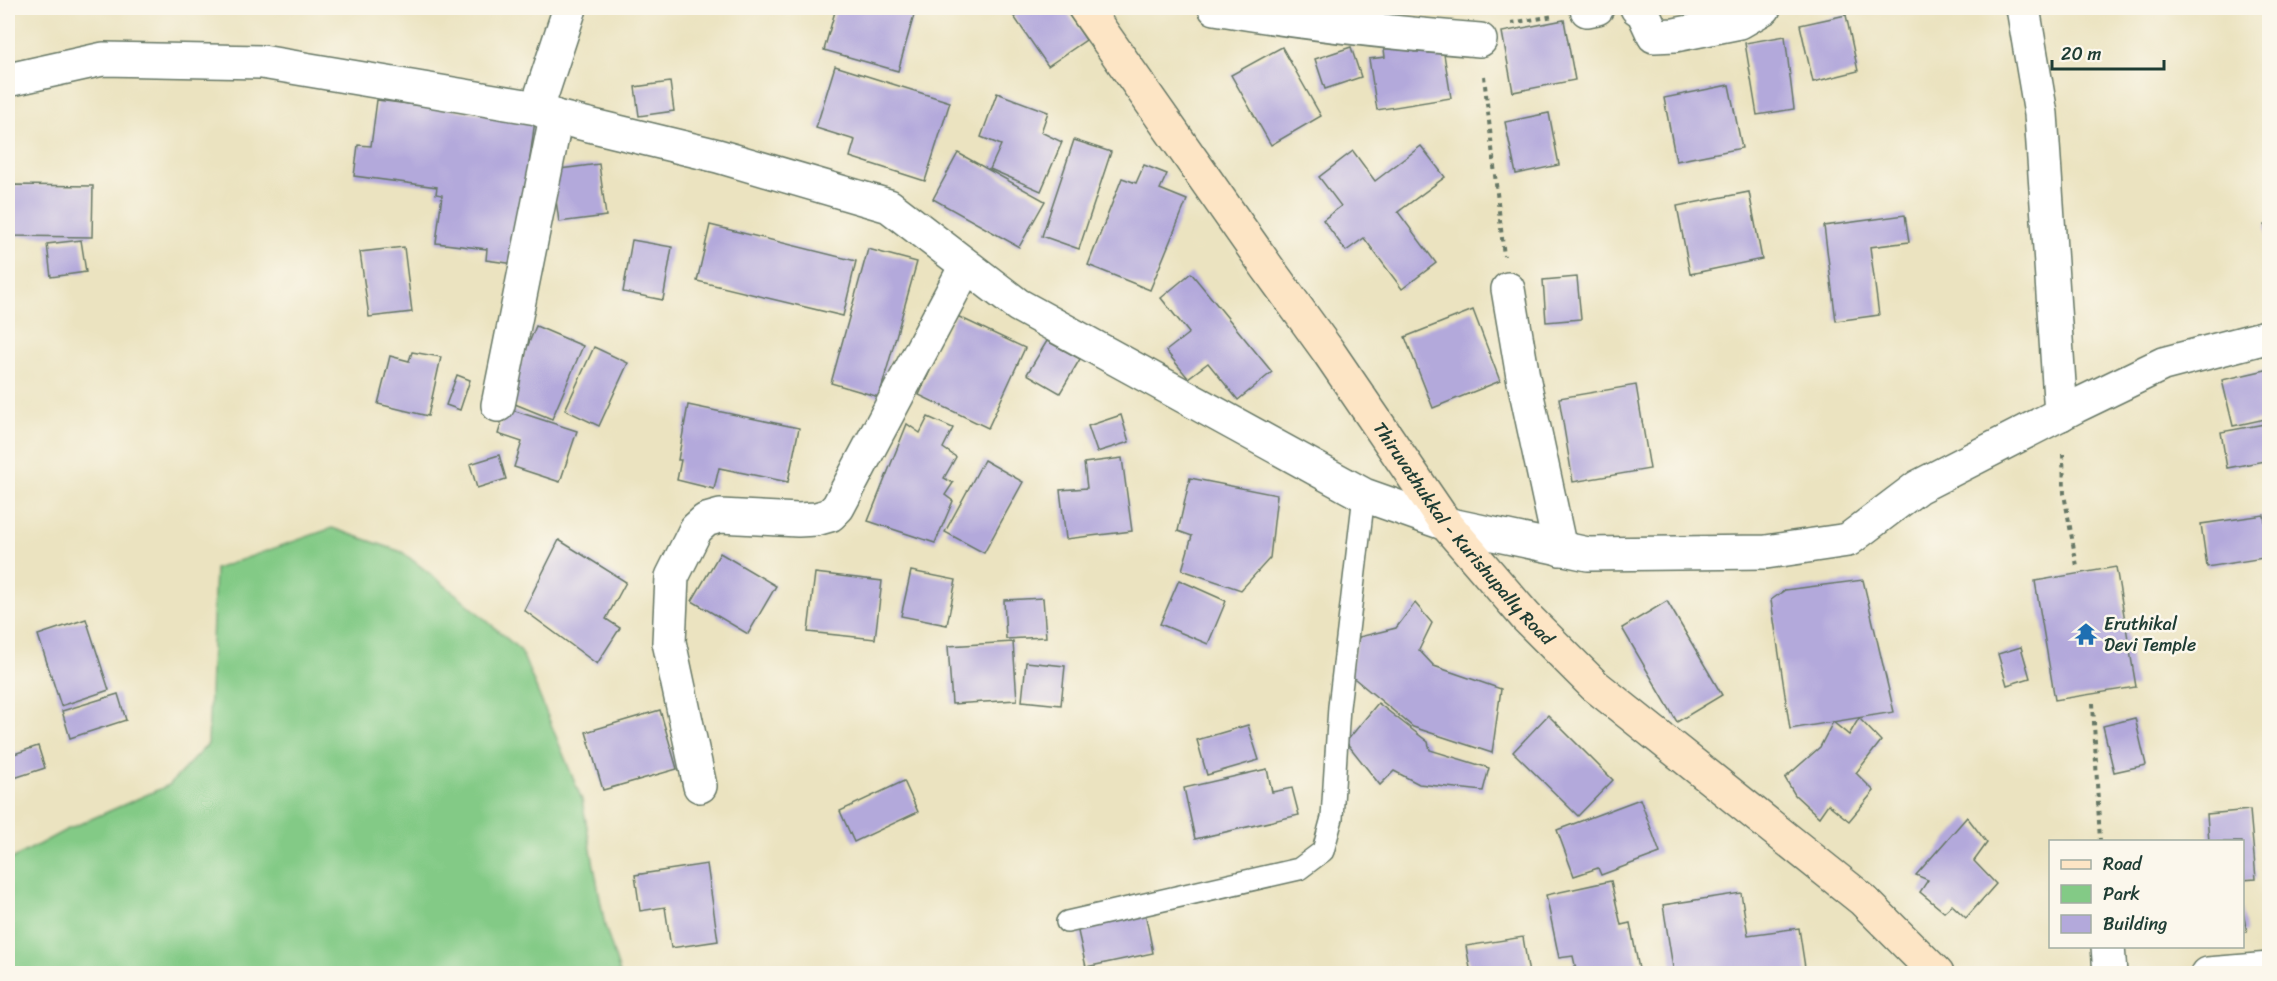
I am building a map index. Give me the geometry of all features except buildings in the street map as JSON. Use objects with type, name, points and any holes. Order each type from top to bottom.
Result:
[{"type":"main road","name":"Thiruvathukkal - Kurishupally Road","points":[[1085,8],[1328,351],[1446,524],[1526,617],[1594,685],[1863,900],[1937,974]]},
{"type":"street","points":[[498,405],[547,112],[570,8]]},
{"type":"street","points":[[1215,8],[1278,19],[1384,32],[1480,40]]},
{"type":"street","points":[[1637,8],[1643,12],[1654,36],[1676,35],[1740,22],[1764,8]]},
{"type":"street","points":[[2023,8],[2041,114],[2061,414]]},
{"type":"street","points":[[8,80],[103,59],[262,62],[547,112],[718,156],[889,206],[1018,305],[1364,495],[1446,524],[1588,554],[1766,552],[1848,540],[1918,488],[2163,364],[2270,336]]},
{"type":"street","points":[[700,786],[669,642],[672,577],[696,529],[706,520],[720,516],[798,520],[830,515],[838,507],[966,266]]},
{"type":"street","points":[[1508,289],[1523,377],[1560,549]]},
{"type":"street","points":[[2108,948],[2110,974]]},
{"type":"street","points":[[2208,974],[2270,969]]},
{"type":"lane","points":[[1067,922],[1299,869],[1323,851],[1332,818],[1338,706],[1364,495]]},
{"type":"path","points":[[1508,289],[1480,40],[1491,26],[1592,9]]},
{"type":"path","points":[[2061,414],[2064,494],[2077,566]]},
{"type":"path","points":[[2093,703],[2100,840]]},
{"type":"green space","points":[[332,528],[402,552],[461,598],[521,651],[582,800],[605,926],[620,973],[8,973],[8,861],[66,830],[169,785],[208,744],[215,569]]},
{"type":"place","name":"Eruthikal Devi Temple","points":[[2086,634]]}]
